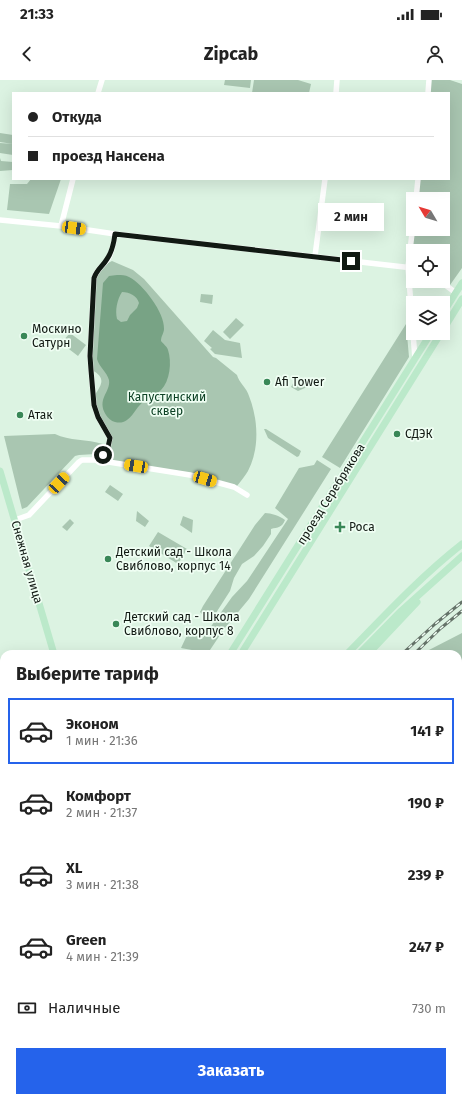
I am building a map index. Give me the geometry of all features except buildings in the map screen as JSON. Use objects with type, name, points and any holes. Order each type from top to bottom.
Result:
[{"type":"main road","points":[[450,302],[462,283]]},
{"type":"main road","points":[[450,318],[462,298],[456,293]]},
{"type":"main road","name":"проезд Серебрякова","points":[[233,650],[427,340]]},
{"type":"main road","name":"проезд Серебрякова","points":[[243,650],[437,340]]},
{"type":"main road","name":"Снежная улица","points":[[0,471],[53,650]]},
{"type":"main road","points":[[351,650],[427,574],[462,544]]},
{"type":"main road","points":[[363,650],[401,611],[462,557]]},
{"type":"main road","points":[[372,650],[462,557]]},
{"type":"street","points":[[98,92],[102,80]]},
{"type":"street","points":[[336,92],[337,80]]},
{"type":"street","points":[[428,92],[429,80]]},
{"type":"street","points":[[61,226],[73,180]]},
{"type":"street","points":[[316,256],[325,180]]},
{"type":"street","points":[[417,192],[418,180]]},
{"type":"street","points":[[0,220],[406,267]]},
{"type":"street","points":[[96,460],[105,453],[110,438],[96,411],[91,370],[90,356],[94,278],[99,268],[108,258],[115,234]]},
{"type":"street","points":[[449,288],[456,293]]},
{"type":"street","points":[[414,340],[415,359]]},
{"type":"street","points":[[15,520],[29,515],[82,460],[96,460],[190,474],[234,487],[247,496]]},
{"type":"green space","points":[[225,80],[251,80],[250,88],[224,85]]},
{"type":"green space","points":[[254,80],[298,80],[311,84],[309,92],[252,92]]},
{"type":"green space","points":[[431,80],[450,80],[462,84],[462,268],[450,285],[450,244],[413,244],[413,236],[450,236],[450,192],[419,192],[420,180],[450,180],[450,92],[430,92]]},
{"type":"green space","points":[[0,133],[12,135],[12,144],[0,142]]},
{"type":"green space","points":[[0,143],[12,144],[12,155],[0,153]]},
{"type":"green space","points":[[0,158],[1,161],[12,162],[12,170],[0,171]]},
{"type":"green space","points":[[30,180],[61,180],[49,214],[7,210],[10,184],[27,184]]},
{"type":"green space","name":"Капустинский сквер","points":[[112,261],[133,270],[144,279],[213,357],[237,375],[239,381],[247,390],[256,424],[256,443],[252,462],[248,471],[237,486],[102,459],[111,442],[98,414],[95,395],[101,384],[101,379],[92,370],[96,278],[106,264]]},
{"type":"green space","points":[[201,294],[213,295],[212,304],[200,302]]},
{"type":"green space","points":[[236,318],[244,325],[230,339],[223,332]]},
{"type":"green space","points":[[406,324],[406,340],[407,340],[409,357],[340,468],[322,457]]},
{"type":"green space","points":[[213,330],[225,340],[240,343],[242,358],[215,354],[210,349],[212,348],[204,341]]},
{"type":"green space","points":[[70,333],[86,345],[78,356],[61,343]]},
{"type":"green space","points":[[297,376],[312,385],[298,391],[291,387]]},
{"type":"green space","points":[[264,429],[301,451],[299,456],[297,457],[268,438]]},
{"type":"green space","points":[[55,434],[66,438],[103,444],[96,454],[75,456],[27,507],[22,509],[4,436]]},
{"type":"green space","points":[[317,460],[331,469],[249,599],[224,629],[210,650],[192,650],[181,648],[189,631],[202,639],[232,597],[247,581],[288,519],[275,508],[299,468],[314,465]]},
{"type":"green space","points":[[110,485],[123,494],[118,501],[105,492]]},
{"type":"green space","points":[[137,511],[149,521],[145,527],[136,521]]},
{"type":"green space","points":[[265,513],[281,517],[285,520],[284,523],[281,526],[271,529],[271,534],[263,546],[254,556],[242,564],[234,578],[230,591],[214,616],[212,618],[203,615],[200,612],[203,606],[255,525]]},
{"type":"green space","points":[[183,516],[193,520],[192,533],[180,525]]},
{"type":"green space","points":[[70,519],[74,523],[67,531],[62,527]]},
{"type":"green space","points":[[158,532],[187,549],[178,564],[149,546]]},
{"type":"green space","points":[[462,633],[462,650],[429,650]]},
{"type":"shaded area","points":[[122,275],[129,277],[141,286],[152,300],[161,315],[164,330],[161,341],[166,346],[170,360],[168,377],[161,390],[143,402],[128,419],[120,423],[114,422],[110,419],[103,409],[103,400],[108,388],[109,380],[107,374],[99,365],[97,359],[103,283],[109,276]],"holes":[[[122,292],[135,296],[139,303],[127,321],[121,322],[117,319],[116,309],[120,295]]]},
{"type":"railway","points":[[406,650],[462,602]]},
{"type":"railway","points":[[418,650],[441,628],[462,611]]},
{"type":"place","name":"Москино Сатурн","points":[[24,336]]},
{"type":"place","name":"Afi Tower","points":[[267,382]]},
{"type":"place","name":"Атак","points":[[20,415]]},
{"type":"place","name":"СДЭК","points":[[397,434]]},
{"type":"place","name":"Роса","points":[[340,527]]},
{"type":"place","name":"Детский сад - Школа Свиблово, корпус 14","points":[[108,559]]},
{"type":"place","name":"Детский сад - Школа Свиблово, корпус 8","points":[[116,624]]},
{"type":"route","points":[[103,455],[108,447],[110,438],[98,417],[94,405],[90,356],[94,278],[96,272],[111,252],[115,234],[351,261]]}]
